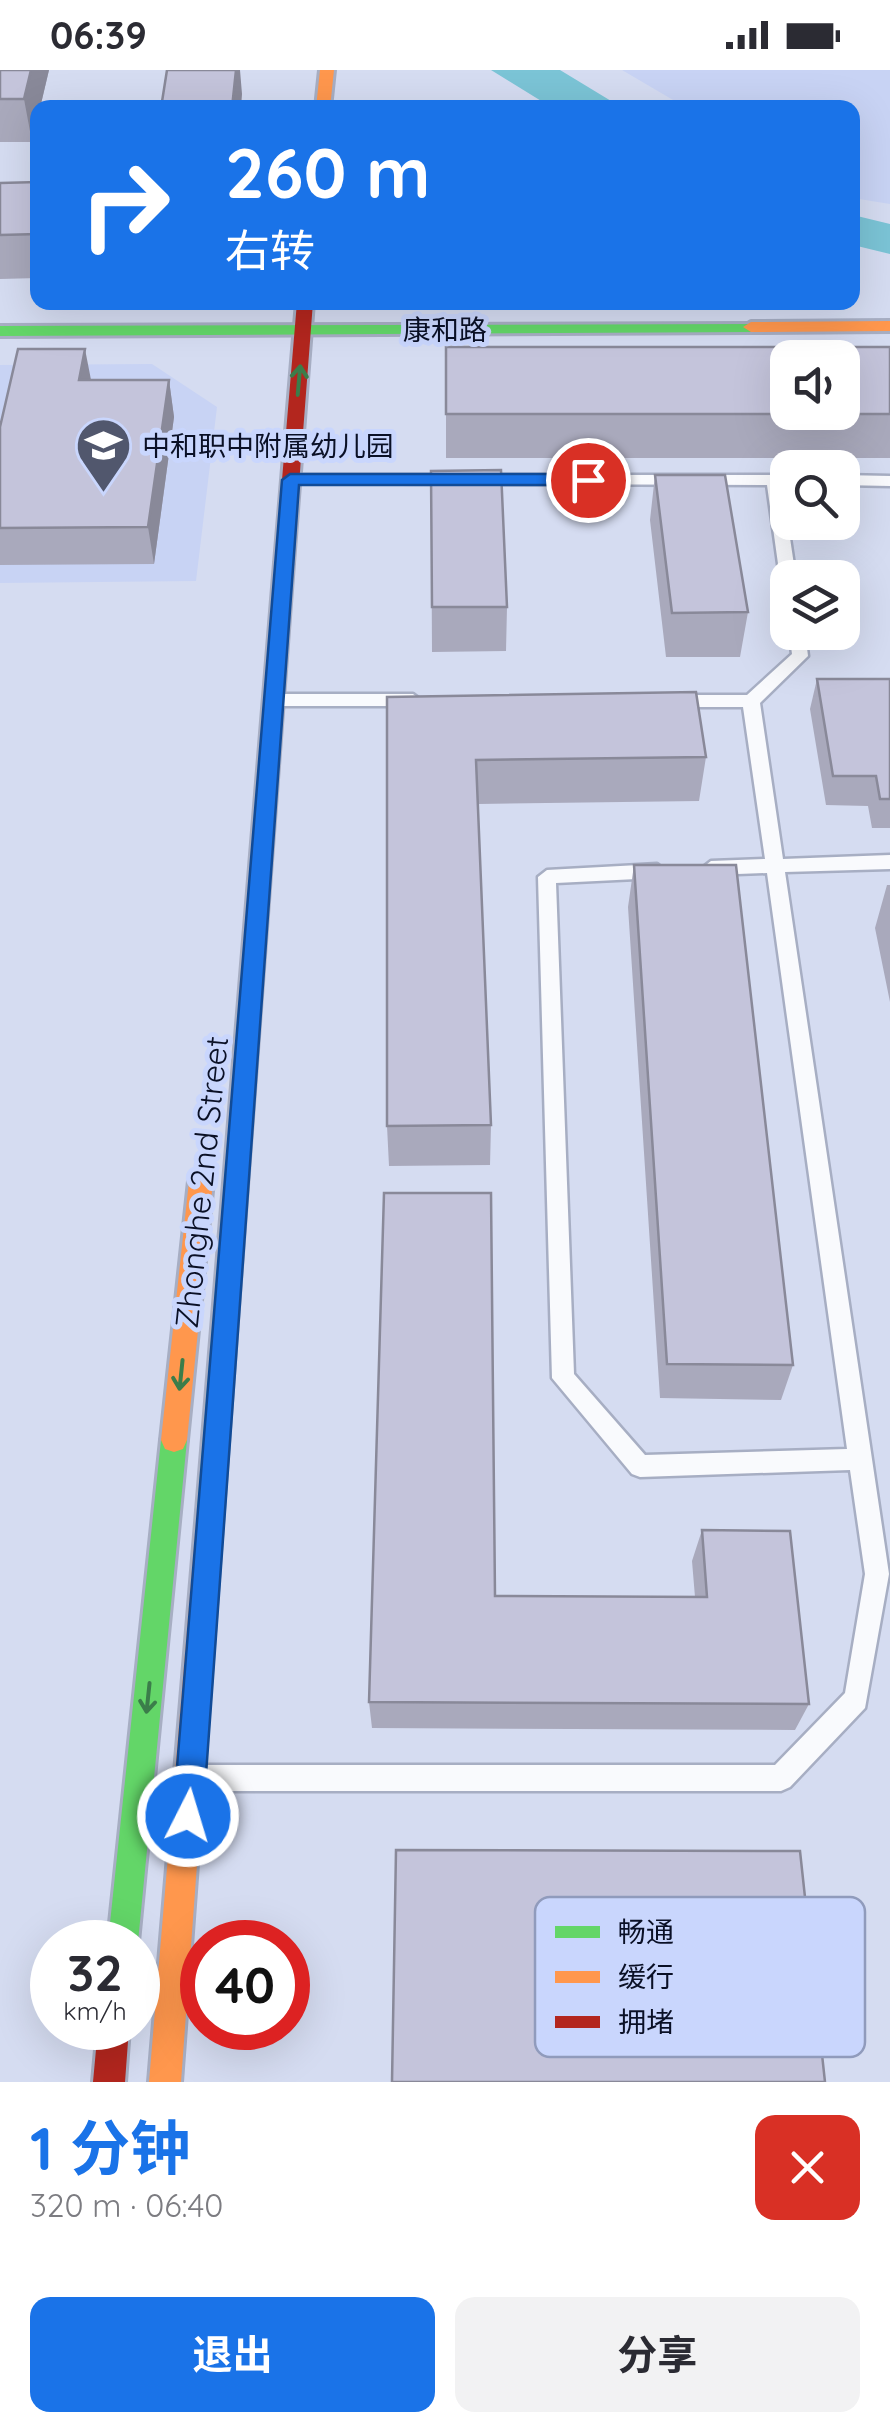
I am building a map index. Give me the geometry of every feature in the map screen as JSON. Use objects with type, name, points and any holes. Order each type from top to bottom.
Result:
[{"type":"street","points":[[304,100],[306,70]]},
{"type":"street","points":[[324,100],[326,70]]},
{"type":"street","name":"Zhonghe 2nd Street","points":[[165,2082],[275,700],[290,480],[293,330],[287,310]]},
{"type":"street","name":"Zhonghe 2nd Street","points":[[260,567],[293,330],[302,310]]},
{"type":"street","name":"康和路","points":[[0,331],[890,326]]},
{"type":"street","name":"Zhonghe 2nd Street","points":[[125,1920],[203,1158]]},
{"type":"street","points":[[109,2082],[112,2050]]},
{"type":"lane","points":[[290,480],[770,480]]},
{"type":"lane","points":[[860,480],[890,481]]},
{"type":"lane","points":[[652,701],[751,701],[800,656],[799,650]]},
{"type":"lane","points":[[275,700],[434,700]]},
{"type":"lane","points":[[191,1778],[781,1778],[856,1699],[884,1574],[860,1459],[751,701]]},
{"type":"lane","points":[[860,1459],[640,1466],[563,1378],[548,877],[775,864],[890,862]]},
{"type":"shaded area","points":[[491,70],[560,70],[609,100],[540,100]]},
{"type":"shaded area","points":[[622,70],[890,70],[890,204],[860,199],[860,100],[673,100]]},
{"type":"shaded area","points":[[860,217],[890,224],[890,254],[860,247]]},
{"type":"shaded area","name":"中和职中附属幼儿园","points":[[152,364],[217,407],[196,581],[0,583],[0,365]]},
{"type":"building","points":[[0,70],[31,70],[24,99],[0,99]]},
{"type":"building","points":[[167,70],[236,70],[233,100],[162,100]]},
{"type":"building","points":[[30,182],[30,234],[0,235],[0,183]]},
{"type":"building","points":[[446,347],[770,347],[770,414],[446,414]]},
{"type":"building","points":[[860,347],[890,347],[890,414],[860,414]]},
{"type":"building","points":[[18,349],[85,349],[79,380],[169,380],[148,527],[0,528],[0,427]]},
{"type":"building","points":[[501,470],[507,607],[432,607],[431,471]]},
{"type":"building","points":[[655,475],[725,475],[748,612],[672,613]]},
{"type":"building","points":[[817,679],[890,679],[890,799],[880,799],[876,776],[833,776]]},
{"type":"building","points":[[696,692],[706,757],[476,760],[491,1125],[387,1126],[387,697]]},
{"type":"building","points":[[634,865],[736,865],[793,1365],[667,1364]]},
{"type":"building","points":[[384,1193],[491,1193],[495,1596],[707,1597],[702,1530],[790,1531],[809,1704],[369,1702]]},
{"type":"building","points":[[396,1850],[800,1851],[805,1897],[535,1897],[535,2057],[822,2057],[825,2082],[392,2082]]},
{"type":"traffic: fast","points":[[0,331],[751,327]]},
{"type":"traffic: fast","points":[[210,1511],[284,563]]},
{"type":"traffic: fast","points":[[125,1920],[174,1440]]},
{"type":"traffic: slow","points":[[324,100],[327,70]]},
{"type":"traffic: slow","points":[[751,327],[890,326]]},
{"type":"traffic: slow","points":[[174,1440],[201,1181]]},
{"type":"traffic: slow","points":[[165,2082],[210,1511]]},
{"type":"traffic: jam","points":[[284,563],[304,310]]},
{"type":"traffic: jam","points":[[109,2082],[112,2050]]},
{"type":"place","name":"中和职中附属幼儿园","points":[[103,494]]},
{"type":"route","points":[[188,1816],[290,480],[588,480]]}]
